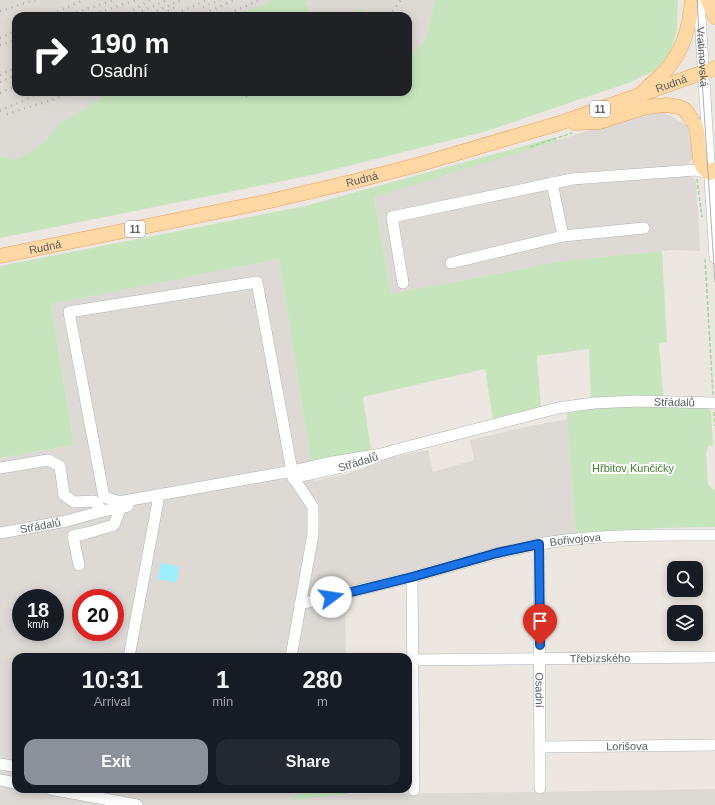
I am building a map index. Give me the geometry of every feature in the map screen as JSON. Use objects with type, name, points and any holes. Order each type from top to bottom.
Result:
[{"type":"main road","points":[[639,96],[664,72],[676,57],[686,33],[691,14],[692,0]]},
{"type":"main road","points":[[708,0],[715,17]]},
{"type":"main road","name":"Rudná","points":[[0,256],[270,201],[417,165],[560,123],[709,70]]},
{"type":"main road","points":[[560,123],[599,122],[646,107],[667,105],[679,107],[684,109],[696,126],[700,159],[703,168],[712,171]]},
{"type":"street","name":"Vratimovská","points":[[699,0],[709,70],[712,171],[710,258]]},
{"type":"street","points":[[403,283],[392,217],[572,179],[696,170],[712,171]]},
{"type":"street","points":[[552,184],[563,236]]},
{"type":"street","points":[[451,263],[563,236],[644,228]]},
{"type":"street","points":[[292,653],[313,534],[313,507],[293,474],[258,282],[69,312],[104,497],[118,502],[293,474]]},
{"type":"street","name":"Střádalů","points":[[0,533],[66,521],[122,507],[293,474],[313,474],[346,467],[395,450],[558,408],[594,403],[714,403]]},
{"type":"street","points":[[0,468],[48,460],[60,466],[64,495],[74,502],[94,501],[103,511]]},
{"type":"street","points":[[130,653],[158,501]]},
{"type":"street","points":[[79,565],[73,536],[114,525],[122,507]]},
{"type":"street","name":"Bořivojova","points":[[300,604],[412,577],[497,553],[539,544],[568,540],[650,535],[715,535]]},
{"type":"street","name":"Osadní","points":[[539,544],[540,788]]},
{"type":"street","points":[[412,577],[414,790]]},
{"type":"street","name":"Třebízského","points":[[412,660],[715,657]]},
{"type":"street","name":"Lorišova","points":[[540,747],[715,745]]},
{"type":"street","points":[[0,764],[12,766]]},
{"type":"street","points":[[0,780],[12,782]]},
{"type":"street","points":[[72,793],[137,805]]},
{"type":"path","points":[[696,170],[703,218]]},
{"type":"path","points":[[710,258],[715,426]]},
{"type":"shaded area","points":[[0,0],[435,0],[426,38],[412,56],[412,12],[12,12],[12,96],[334,96],[0,177]]},
{"type":"shaded area","points":[[658,109],[688,126],[693,158],[687,165],[687,174],[696,180],[700,251],[672,250],[563,261],[391,294],[374,197]]},
{"type":"shaded area","points":[[279,259],[315,481],[350,473],[389,458],[428,450],[433,472],[474,460],[470,440],[568,419],[576,533],[531,539],[343,589],[345,601],[346,653],[12,653],[12,793],[348,794],[715,789],[715,805],[0,805],[0,458],[74,445],[51,304]]},
{"type":"green space","points":[[273,0],[306,0],[309,12],[245,12]]},
{"type":"green space","points":[[435,0],[678,0],[677,30],[670,53],[654,71],[631,82],[487,131],[308,176],[0,238],[0,157],[19,159],[44,142],[59,125],[104,96],[412,96],[412,56],[426,38]]},
{"type":"green space","points":[[362,9],[363,12],[352,12]]},
{"type":"green space","points":[[556,137],[557,141],[374,197],[391,294],[563,261],[662,251],[667,342],[659,343],[663,396],[591,398],[589,349],[537,356],[541,407],[493,420],[485,369],[363,397],[371,450],[311,462],[279,259],[51,304],[74,445],[0,458],[0,266],[305,206]]},
{"type":"green space","name":"Hřbitov Kunčičky","points":[[706,406],[711,412],[713,445],[708,446],[706,453],[708,484],[715,490],[715,527],[661,528],[576,533],[567,412],[606,407]]},
{"type":"green space","points":[[298,793],[348,793],[348,794],[291,800]]},
{"type":"water","points":[[161,563],[179,567],[176,582],[158,579]]},
{"type":"tram line","points":[[697,0],[715,282]]},
{"type":"railway","points":[[0,11],[35,0]]},
{"type":"railway","points":[[56,12],[84,0]]},
{"type":"railway","points":[[77,12],[114,0]]},
{"type":"railway","points":[[100,12],[136,0]]},
{"type":"railway","points":[[130,12],[150,0]]},
{"type":"railway","points":[[140,12],[167,0]]},
{"type":"railway","points":[[155,12],[181,0]]},
{"type":"railway","points":[[180,12],[207,0]]},
{"type":"railway","points":[[203,7],[220,0]]},
{"type":"railway","points":[[208,12],[234,0]]},
{"type":"railway","points":[[233,12],[259,0]]},
{"type":"railway","points":[[392,12],[401,0]]},
{"type":"railway","points":[[165,12],[176,7]]},
{"type":"railway","points":[[0,38],[12,33]]},
{"type":"railway","points":[[0,45],[12,41]]},
{"type":"railway","points":[[0,75],[12,70]]},
{"type":"railway","points":[[0,82],[12,77]]},
{"type":"railway","points":[[0,93],[12,88]]},
{"type":"railway","points":[[0,111],[34,96]]},
{"type":"railway","points":[[7,114],[62,96]]},
{"type":"route","points":[[331,597],[412,577],[497,553],[539,544],[540,645]]}]
